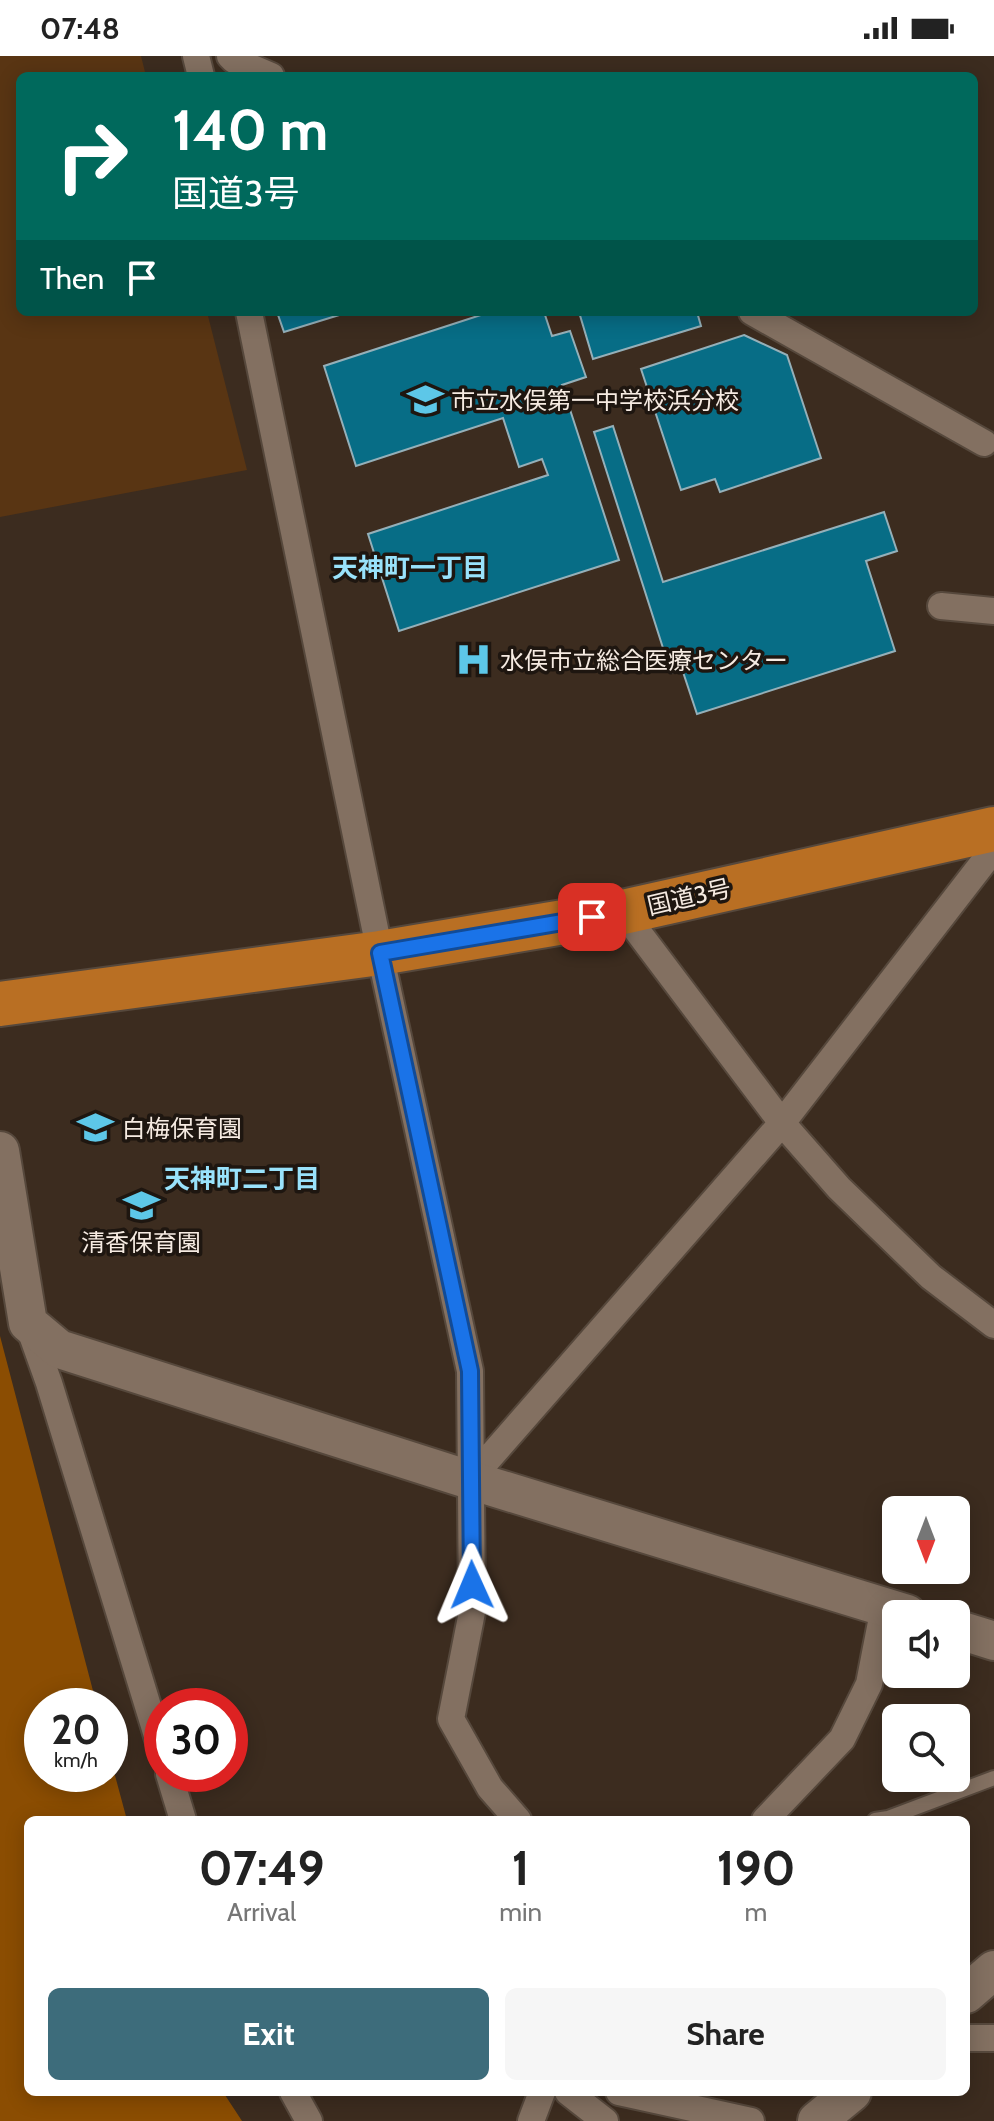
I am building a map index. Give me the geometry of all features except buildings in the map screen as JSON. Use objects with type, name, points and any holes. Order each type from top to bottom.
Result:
[{"type":"highway","name":"国道3号","points":[[0,1004],[380,953],[623,912],[990,840]]},
{"type":"street","points":[[230,56],[262,72]]},
{"type":"street","points":[[250,316],[380,953],[470,1371],[472,1612],[451,1719],[490,1788],[514,1816]]},
{"type":"street","points":[[759,316],[989,444]]},
{"type":"street","points":[[941,606],[994,611]]},
{"type":"street","points":[[470,1480],[782,1123],[990,840]]},
{"type":"street","points":[[623,912],[782,1123],[839,1188],[931,1277],[994,1325]]},
{"type":"street","points":[[0,1151],[28,1323],[144,1693]]},
{"type":"street","points":[[28,1323],[59,1349],[882,1607]]},
{"type":"street","points":[[970,1633],[994,1641]]},
{"type":"street","points":[[769,1816],[842,1739],[882,1649]]},
{"type":"street","points":[[174,1792],[182,1816]]},
{"type":"street","points":[[970,1991],[994,1970]]},
{"type":"street","points":[[970,2038],[994,2038]]},
{"type":"street","points":[[295,2096],[309,2121]]},
{"type":"street","points":[[531,2121],[540,2096]]},
{"type":"street","points":[[573,2096],[605,2121]]},
{"type":"street","points":[[637,2096],[751,2121]]},
{"type":"street","points":[[817,2121],[847,2096]]},
{"type":"lane","points":[[893,1816],[994,1778]]},
{"type":"shaded area","points":[[0,56],[141,56],[145,72],[16,72],[16,316],[208,316],[247,470],[0,517]]},
{"type":"shaded area","points":[[0,1336],[92,1688],[24,1688],[24,1792],[119,1792],[126,1816],[24,1816],[24,2096],[226,2096],[242,2121],[0,2121]]},
{"type":"place","name":"市立水俣第一中学校浜分校","points":[[425,400]]},
{"type":"place","name":"水俣市立総合医療センター","points":[[474,660]]},
{"type":"place","name":"白梅保育園","points":[[96,1128]]},
{"type":"place","name":"清香保育園","points":[[141,1205]]},
{"type":"district","name":"天神町一丁目","points":[[410,568]]},
{"type":"district","name":"天神町二丁目","points":[[242,1179]]},
{"type":"route","points":[[472,1585],[470,1371],[380,953],[592,917]]}]
